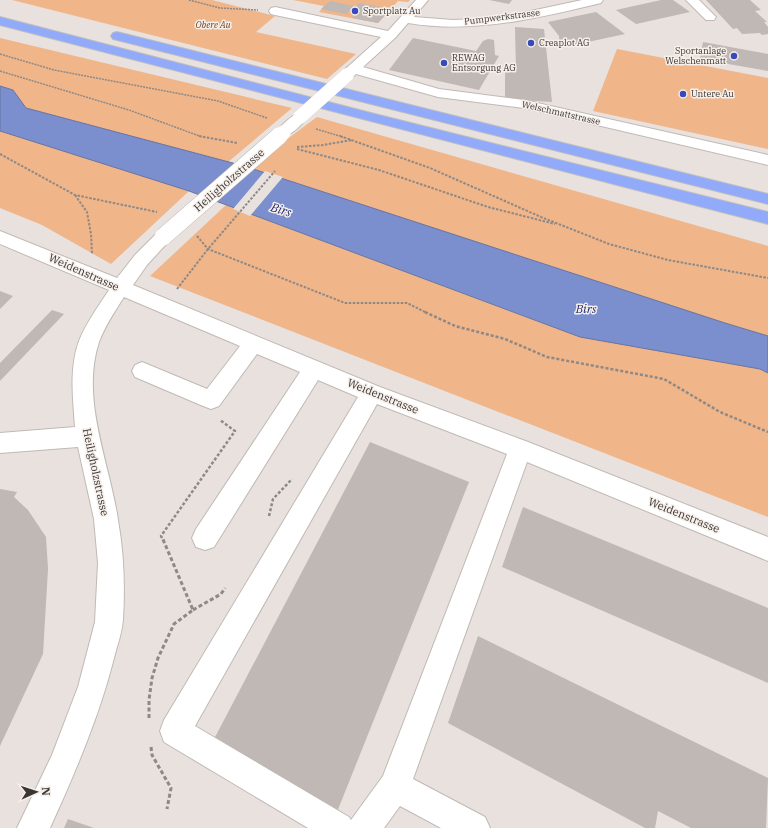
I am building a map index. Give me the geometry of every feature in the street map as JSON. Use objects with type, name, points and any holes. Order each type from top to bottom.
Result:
[{"type":"highway","points":[[0,21],[768,218]]},
{"type":"highway","points":[[100,32],[768,199]]},
{"type":"street","name":"Heiligholzstrasse","points":[[33,828],[64,763],[92,688],[109,622],[112,563],[106,519],[87,436],[83,394],[84,366],[89,342],[99,321],[120,288],[141,260],[163,237],[351,72],[391,35],[422,0]]},
{"type":"street","name":"Pumpwerkstrasse","points":[[406,19],[424,23],[481,27],[597,0]]},
{"type":"street","points":[[692,0],[710,17]]},
{"type":"street","points":[[275,11],[391,35]]},
{"type":"street","name":"Welschmattstrasse","points":[[351,72],[438,93],[524,104],[768,160]]},
{"type":"street","name":"Weidenstrasse","points":[[0,237],[372,393],[520,449],[768,549]]},
{"type":"street","points":[[142,371],[211,400],[254,343]]},
{"type":"street","points":[[205,538],[314,368]]},
{"type":"street","points":[[338,828],[175,731],[372,393]]},
{"type":"street","points":[[0,444],[87,436]]},
{"type":"street","points":[[364,828],[395,786],[520,449]]},
{"type":"street","points":[[395,786],[474,828]]},
{"type":"path","points":[[189,0],[220,8],[275,11]]},
{"type":"path","points":[[0,54],[54,70],[218,101],[292,125]]},
{"type":"path","points":[[0,71],[129,110],[202,137],[243,143]]},
{"type":"path","points":[[314,129],[352,140],[430,168],[512,205],[609,244],[666,259],[722,268],[768,278]]},
{"type":"path","points":[[352,140],[323,145],[292,147],[378,170],[447,194],[518,216],[563,225]]},
{"type":"path","points":[[0,154],[75,195],[163,213]]},
{"type":"path","points":[[164,306],[208,249],[278,167]]},
{"type":"path","points":[[75,195],[87,212],[91,234],[93,276]]},
{"type":"path","points":[[194,232],[208,249],[345,303],[407,303],[455,326],[505,339],[547,357],[664,378],[720,412],[768,432]]},
{"type":"green space","name":"Obere Au","points":[[12,0],[212,0],[275,16],[256,32],[356,54],[327,79]]},
{"type":"green space","name":"Sportplatz Au","points":[[293,0],[410,0],[408,2],[398,1],[378,23],[319,12],[324,6]]},
{"type":"green space","points":[[0,38],[292,108],[228,162],[26,108],[13,90],[0,86]]},
{"type":"green space","name":"Untere Au","points":[[617,49],[768,78],[768,149],[593,111]]},
{"type":"green space","points":[[317,117],[768,246],[768,336],[254,169],[290,137]]},
{"type":"green space","points":[[0,131],[189,191],[111,264],[42,225],[0,208]]},
{"type":"green space","points":[[226,205],[580,337],[760,369],[768,373],[768,517],[150,276]]},
{"type":"water","name":"Birs","points":[[0,86],[13,90],[26,108],[244,166],[768,336],[768,373],[760,369],[580,337],[189,191],[0,131]]},
{"type":"pier","points":[[265,171],[283,177],[250,216],[233,209]]},
{"type":"building","points":[[489,0],[512,0],[509,4]]},
{"type":"building","points":[[661,0],[673,0],[690,12],[636,24],[616,10]]},
{"type":"building","points":[[706,0],[750,0],[761,10],[755,11],[767,22],[764,22],[768,27],[768,34],[742,34],[737,28],[733,29]]},
{"type":"building","points":[[330,1],[354,6],[346,14],[321,9]]},
{"type":"building","points":[[359,3],[391,9],[378,23],[352,18],[358,12],[352,11]]},
{"type":"building","points":[[596,12],[625,34],[560,48],[559,36],[548,22]]},
{"type":"building","points":[[515,27],[544,29],[552,102],[505,99],[505,71],[516,72]]},
{"type":"building","name":"REWAG Entsorgung AG","points":[[413,38],[476,51],[483,41],[488,39],[494,40],[495,55],[499,56],[479,90],[389,70]]},
{"type":"building","name":"Sportanlage Welschenmatt","points":[[703,42],[768,54],[768,71],[700,59]]},
{"type":"building","points":[[0,291],[13,296],[0,309]]},
{"type":"building","points":[[52,310],[64,314],[0,381],[0,363]]},
{"type":"building","points":[[370,442],[469,482],[337,812],[213,741]]},
{"type":"building","points":[[0,489],[17,492],[14,497],[28,510],[46,537],[48,569],[43,654],[0,746]]},
{"type":"building","points":[[523,507],[768,608],[768,683],[502,567]]},
{"type":"building","points":[[478,636],[768,778],[766,828],[691,828],[658,811],[655,828],[645,828],[448,723]]},
{"type":"building","points":[[68,819],[94,828],[64,828]]},
{"type":"place","name":"Sportplatz Au","points":[[355,11]]},
{"type":"place","name":"Creaplot AG","points":[[531,43]]},
{"type":"place","name":"Sportanlage Welschenmatt","points":[[734,56]]},
{"type":"place","name":"REWAG Entsorgung AG","points":[[444,63]]},
{"type":"place","name":"Untere Au","points":[[683,94]]}]
